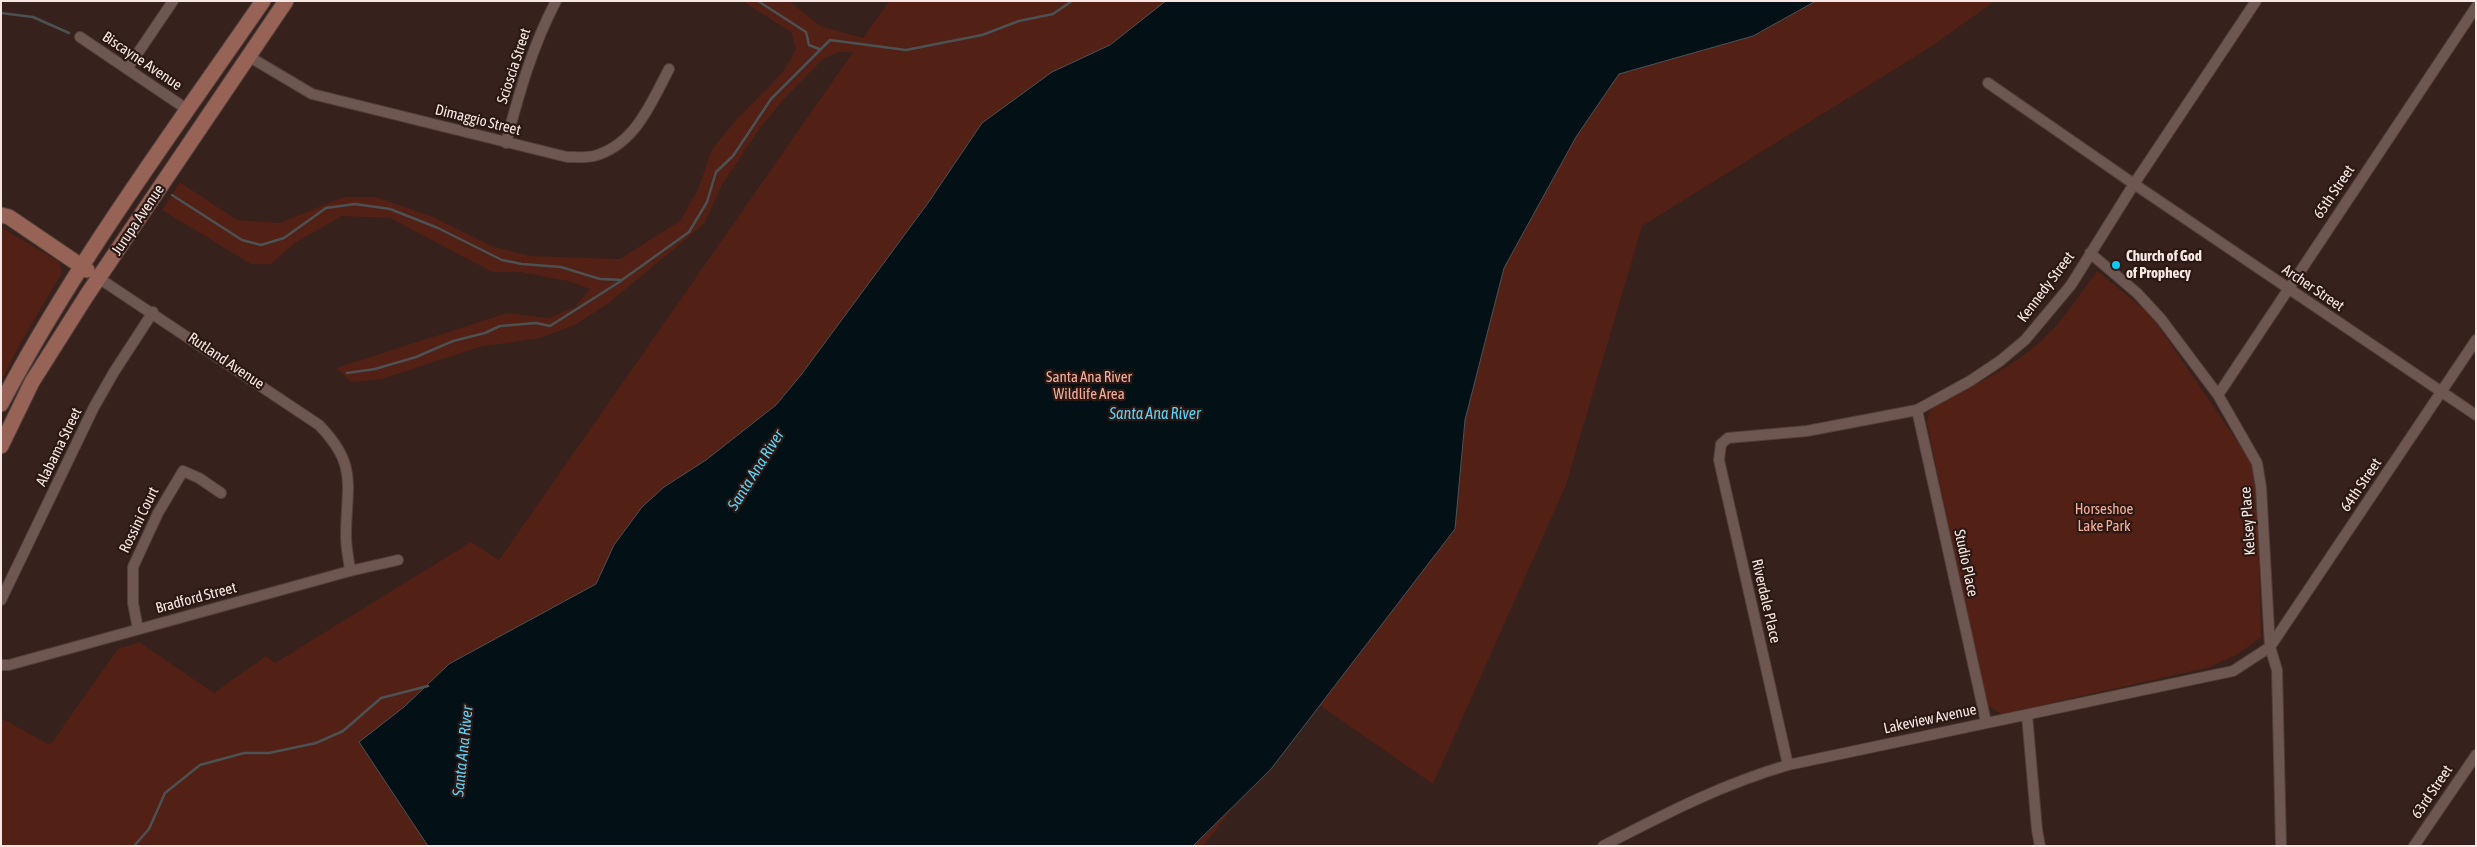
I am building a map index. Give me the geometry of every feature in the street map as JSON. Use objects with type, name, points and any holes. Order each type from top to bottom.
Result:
[{"type":"main road","name":"Jurupa Avenue","points":[[1,446],[89,271],[188,110],[263,1]]},
{"type":"main road","name":"Jurupa Avenue","points":[[1,404],[32,346],[248,56],[286,1]]},
{"type":"main road","name":"Rutland Avenue","points":[[1,215],[9,217],[89,271]]},
{"type":"street","points":[[127,69],[173,1]]},
{"type":"street","name":"Scioscia Street","points":[[506,143],[524,75],[542,28],[556,1]]},
{"type":"street","name":"Kennedy Street","points":[[1721,444],[1728,438],[1807,431],[1918,410],[1970,381],[2000,361],[2025,340],[2060,299],[2256,1]]},
{"type":"street","name":"65th Street","points":[[2218,395],[2476,7]]},
{"type":"street","name":"Biscayne Avenue","points":[[80,37],[188,110]]},
{"type":"street","name":"Dimaggio Street","points":[[248,56],[312,94],[567,157],[593,156],[619,145],[639,124],[669,69]]},
{"type":"street","name":"Archer Street","points":[[1988,83],[2287,289],[2476,415]]},
{"type":"street","name":"Kelsey Place","points":[[2090,253],[2138,293],[2161,319],[2218,395],[2257,462],[2262,494],[2270,647],[2277,670],[2281,846]]},
{"type":"street","name":"Rutland Avenue","points":[[89,271],[153,312],[319,425],[336,442],[344,461],[349,483],[346,538],[350,571]]},
{"type":"street","name":"Alabama Street","points":[[1,600],[94,407],[153,312]]},
{"type":"street","name":"64th Street","points":[[2270,647],[2476,340]]},
{"type":"street","name":"Studio Place","points":[[1918,410],[1986,722]]},
{"type":"street","name":"Riverdale Place","points":[[1721,444],[1719,460],[1788,765]]},
{"type":"street","name":"Rossini Court","points":[[138,629],[134,603],[133,568],[172,488],[183,471],[199,478],[221,493]]},
{"type":"street","name":"Bradford Street","points":[[1,665],[9,665],[350,571],[398,560]]},
{"type":"street","name":"Lakeview Avenue","points":[[1603,846],[1694,800],[1751,776],[1788,765],[2233,671],[2270,647]]},
{"type":"street","points":[[2027,715],[2040,846]]},
{"type":"street","name":"63rd Street","points":[[2414,846],[2476,755]]},
{"type":"green space","name":"Santa Ana River","points":[[742,1],[789,1],[820,26],[863,38],[889,1],[1995,1],[1932,46],[1642,226],[1566,485],[1433,784],[1312,700],[1204,846],[1,846],[1,718],[50,745],[118,649],[139,642],[214,693],[266,656],[275,663],[471,542],[499,560],[853,52],[840,52],[824,58],[784,99],[760,128],[722,185],[704,224],[609,303],[575,325],[540,338],[479,347],[382,379],[351,382],[336,368],[507,313],[549,318],[575,307],[590,289],[568,281],[520,272],[492,272],[390,218],[342,216],[295,243],[271,264],[251,264],[162,210],[180,182],[237,220],[279,223],[344,197],[376,197],[433,217],[494,247],[530,256],[620,259],[681,220],[698,189],[712,149],[737,119],[783,72],[796,49],[791,32]]},
{"type":"green space","points":[[1,227],[59,262],[62,273],[21,342],[1,382]]},
{"type":"green space","name":"Horseshoe Lake Park","points":[[2097,271],[2151,315],[2252,463],[2257,494],[2261,637],[2238,654],[2210,667],[2002,714],[1985,704],[1927,423],[1929,412],[1935,405],[1998,372],[2034,347],[2060,321]]},
{"type":"water","name":"Santa Ana River","points":[[1166,1],[1816,1],[1753,36],[1619,74],[1576,137],[1504,268],[1465,420],[1455,529],[1271,769],[1193,846],[428,846],[359,742],[404,707],[449,664],[596,584],[614,545],[642,507],[664,487],[706,460],[776,405],[801,375],[928,203],[982,123],[1052,72],[1110,45]]},
{"type":"waterway","points":[[758,1],[806,32],[809,45],[819,49]]},
{"type":"waterway","points":[[172,195],[242,240],[261,245],[284,238],[326,208],[355,204],[390,209],[438,228],[502,260],[522,264],[561,267],[600,279],[622,280],[689,232],[707,202],[716,172],[733,156],[771,99],[830,40],[906,50],[982,35],[1019,21],[1053,14],[1072,1]]},
{"type":"waterway","points":[[1,13],[33,17],[69,33]]},
{"type":"waterway","points":[[347,373],[375,369],[416,357],[453,341],[485,333],[500,326],[536,323],[550,326],[621,281]]},
{"type":"waterway","points":[[134,846],[149,829],[165,793],[200,765],[244,753],[269,753],[316,743],[343,731],[381,698],[428,686]]},
{"type":"place","name":"Church of God of Prophecy","points":[[2116,265]]},
{"type":"park label","name":"Santa Ana River Wildlife Area","points":[[1089,386]]}]
